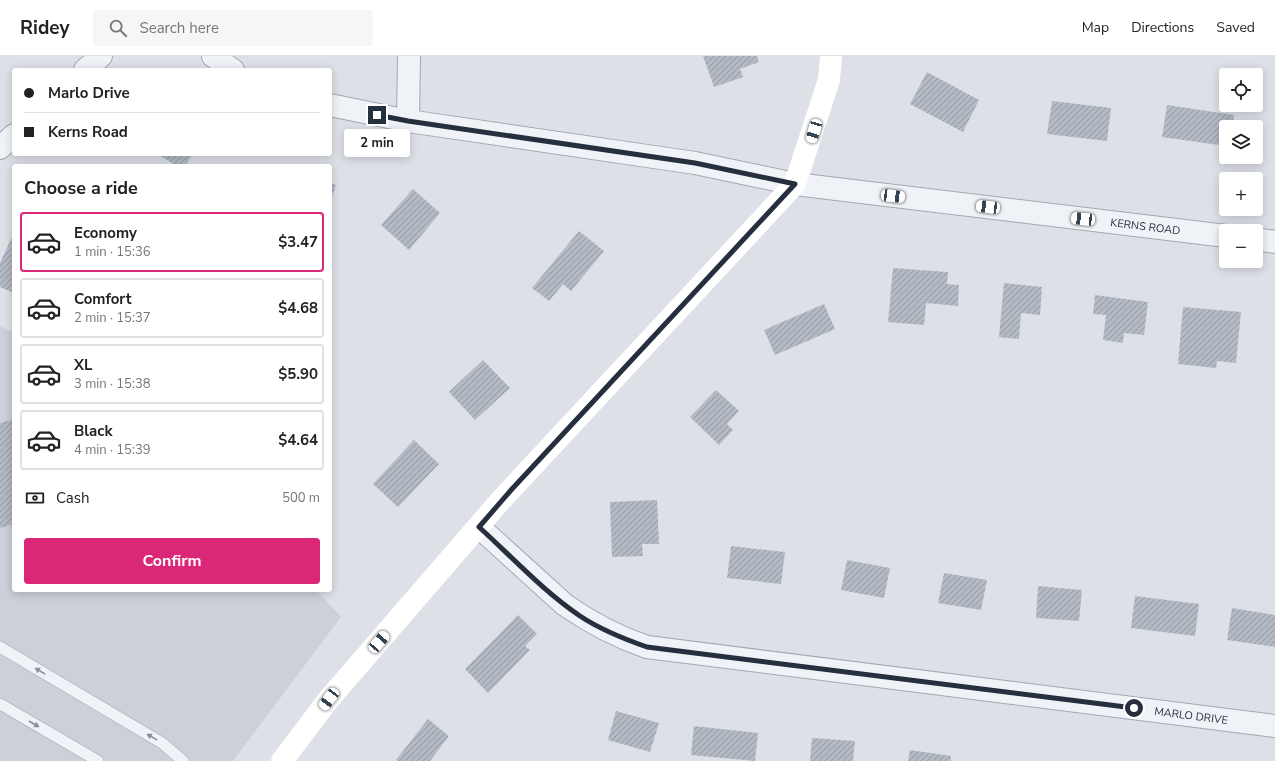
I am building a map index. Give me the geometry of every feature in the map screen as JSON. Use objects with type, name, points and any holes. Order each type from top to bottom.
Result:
[{"type":"main road","points":[[282,761],[329,699],[506,494],[795,184],[830,80],[831,56]]},
{"type":"street","points":[[87,68],[101,56]]},
{"type":"street","points":[[213,56],[230,68]]},
{"type":"street","points":[[408,121],[410,56]]},
{"type":"street","name":"KERNS ROAD","points":[[332,105],[408,121],[695,163],[795,184],[1219,235]]},
{"type":"street","points":[[0,148],[12,137]]},
{"type":"street","points":[[1263,240],[1275,242]]},
{"type":"street","name":"MARLO DRIVE","points":[[479,527],[576,612],[598,626],[625,640],[647,647],[1275,726]]},
{"type":"lane","points":[[0,647],[162,743],[183,761]]},
{"type":"lane","points":[[0,704],[98,761]]},
{"type":"shaded area","points":[[0,326],[12,332],[12,592],[318,592],[341,617],[233,761],[0,761]]},
{"type":"building","points":[[703,56],[757,56],[759,62],[740,69],[743,77],[714,87]]},
{"type":"building","points":[[927,72],[979,100],[963,132],[910,104]]},
{"type":"building","points":[[1052,101],[1111,108],[1107,141],[1047,134]]},
{"type":"building","points":[[1167,105],[1234,115],[1234,120],[1219,120],[1219,145],[1162,137]]},
{"type":"building","points":[[160,156],[192,156],[186,164],[174,164]]},
{"type":"building","points":[[332,184],[336,185],[332,196]]},
{"type":"building","points":[[413,189],[440,213],[409,250],[381,225]]},
{"type":"building","points":[[579,231],[604,251],[571,291],[563,284],[549,301],[532,288]]},
{"type":"building","points":[[12,237],[12,292],[0,287],[0,263]]},
{"type":"building","points":[[893,268],[948,272],[947,284],[959,285],[958,306],[926,303],[924,325],[888,322]]},
{"type":"building","points":[[1004,283],[1042,287],[1040,315],[1021,313],[1019,339],[999,337]]},
{"type":"building","points":[[1095,295],[1148,302],[1144,335],[1124,333],[1123,343],[1103,340],[1106,315],[1093,314]]},
{"type":"building","points":[[824,304],[835,329],[775,355],[764,330]]},
{"type":"building","points":[[1183,307],[1241,312],[1236,363],[1217,361],[1216,368],[1178,364]]},
{"type":"building","points":[[483,360],[510,388],[475,420],[449,392]]},
{"type":"building","points":[[716,390],[739,411],[727,424],[733,430],[719,445],[690,417]]},
{"type":"building","points":[[12,420],[12,525],[0,528],[0,423]]},
{"type":"building","points":[[414,440],[439,464],[398,507],[373,484]]},
{"type":"building","points":[[657,500],[659,544],[642,544],[643,556],[612,557],[610,502]]},
{"type":"building","points":[[731,546],[785,552],[781,584],[727,578]]},
{"type":"building","points":[[847,560],[890,568],[884,598],[841,590]]},
{"type":"building","points":[[944,573],[987,580],[981,610],[938,603]]},
{"type":"building","points":[[1038,586],[1082,590],[1079,621],[1036,618]]},
{"type":"building","points":[[1135,596],[1199,604],[1195,636],[1131,628]]},
{"type":"building","points":[[1232,608],[1275,615],[1275,647],[1227,640]]},
{"type":"building","points":[[518,615],[537,634],[525,646],[530,650],[488,693],[465,669]]},
{"type":"building","points":[[616,711],[659,723],[650,752],[608,740]]},
{"type":"building","points":[[428,719],[449,736],[430,761],[396,760]]},
{"type":"building","points":[[694,726],[758,733],[755,761],[691,755]]},
{"type":"building","points":[[812,738],[855,741],[853,761],[810,761]]},
{"type":"building","points":[[910,750],[951,756],[951,761],[908,761]]},
{"type":"route","points":[[377,115],[408,121],[695,163],[795,184],[501,500],[479,527],[565,605],[598,626],[625,640],[647,647],[1134,708]]}]
